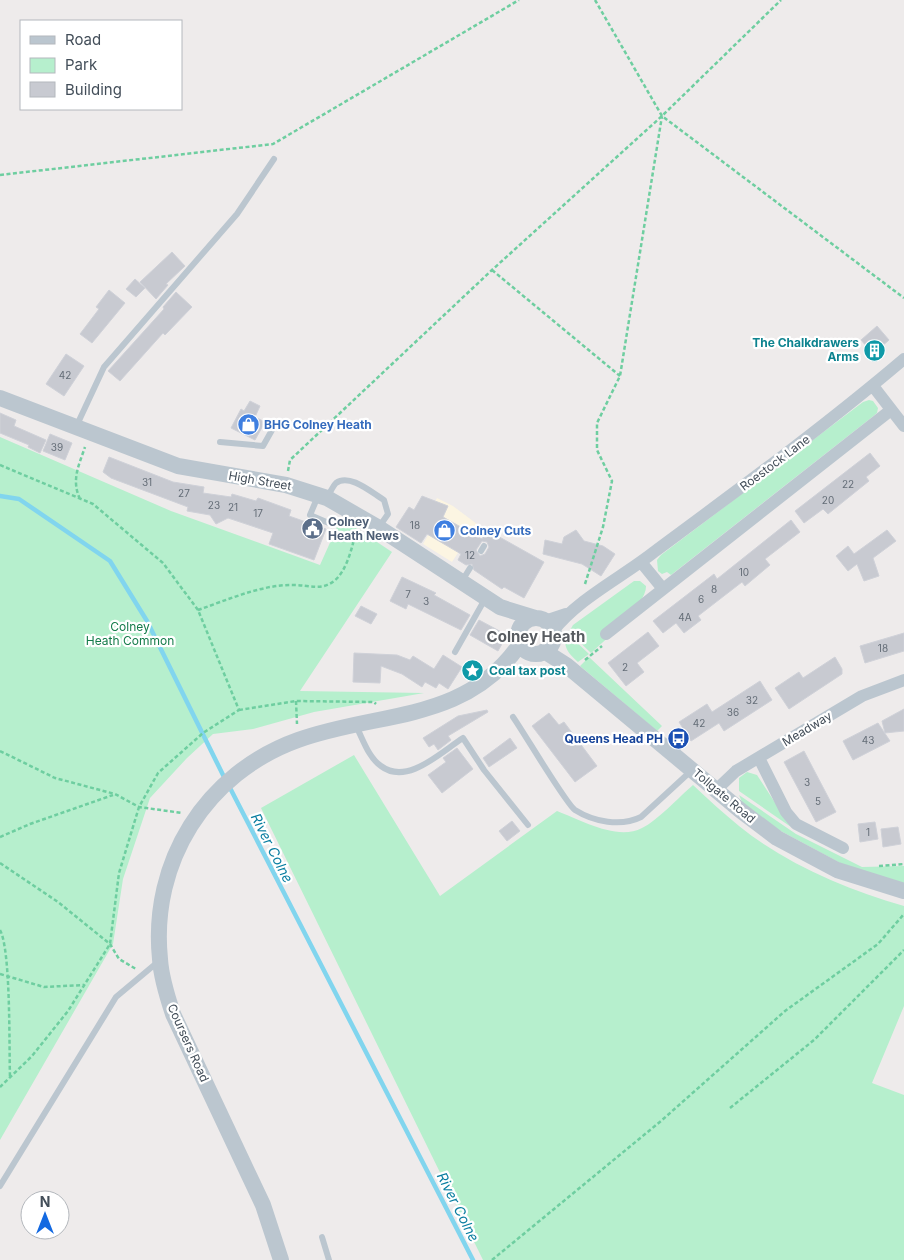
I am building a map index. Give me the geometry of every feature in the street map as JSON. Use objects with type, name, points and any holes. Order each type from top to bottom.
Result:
[{"type":"street","name":"Roestock Lane","points":[[544,636],[566,614],[642,562],[804,441],[904,358]]},
{"type":"street","points":[[872,386],[904,426]]},
{"type":"street","name":"High Street","points":[[0,398],[178,466],[286,485],[322,496],[379,528],[461,582],[500,607],[544,636],[528,652],[500,607]]},
{"type":"street","points":[[606,634],[891,410]]},
{"type":"street","points":[[642,562],[663,589]]},
{"type":"street","name":"Coursers Road","points":[[282,1260],[259,1196],[173,1014],[160,960],[159,911],[166,878],[178,844],[200,811],[226,783],[270,752],[298,740],[426,710],[468,692],[489,679],[507,662],[544,636],[527,620],[507,662]]},
{"type":"street","name":"Tollgate Road","points":[[544,636],[569,667],[758,825],[810,857],[858,878],[904,892]]},
{"type":"street","name":"Meadway","points":[[716,790],[736,771],[862,696],[904,680]]},
{"type":"street","points":[[759,758],[786,812],[796,824],[843,848]]},
{"type":"lane","points":[[83,431],[104,367],[237,214],[274,159]]},
{"type":"lane","points":[[220,442],[263,446],[276,423]]},
{"type":"lane","points":[[331,524],[310,515],[322,496],[344,480],[356,483],[384,500],[388,514],[379,528]]},
{"type":"lane","points":[[461,582],[470,568]]},
{"type":"lane","points":[[455,652],[486,598]]},
{"type":"lane","points":[[513,717],[574,810],[615,824],[631,822],[641,817],[692,770]]},
{"type":"lane","points":[[356,725],[370,753],[380,766],[390,771],[402,773],[417,768],[463,738],[484,770],[528,825]]},
{"type":"lane","points":[[0,1186],[116,997],[160,960]]},
{"type":"lane","points":[[322,1236],[329,1260]]},
{"type":"path","points":[[0,175],[273,144],[518,0]]},
{"type":"path","points":[[595,0],[662,116],[904,298]]},
{"type":"path","points":[[286,485],[290,460],[492,270],[662,116],[782,0]]},
{"type":"path","points":[[582,593],[603,527],[612,481],[597,450],[597,423],[620,376],[662,116]]},
{"type":"path","points":[[492,270],[620,376]]},
{"type":"path","points":[[80,499],[75,479],[83,431]]},
{"type":"path","points":[[0,465],[93,504],[163,563],[198,610],[239,710]]},
{"type":"path","points":[[198,610],[245,593],[292,585],[323,588],[336,580],[348,558],[361,517]]},
{"type":"path","points":[[569,667],[610,639],[606,634]]},
{"type":"path","points":[[296,701],[298,740]]},
{"type":"path","points":[[0,1087],[32,1056],[68,1011],[110,944],[119,873],[140,807],[158,773],[203,733],[239,710],[296,701],[374,702],[388,718]]},
{"type":"path","points":[[0,751],[56,778],[115,794],[140,807],[200,811]]},
{"type":"path","points":[[0,837],[30,824],[115,794]]},
{"type":"path","points":[[0,864],[58,902],[110,944],[118,958],[144,974]]},
{"type":"path","points":[[871,865],[904,864]]},
{"type":"path","points":[[492,1260],[661,1121],[785,1011],[878,944],[904,914]]},
{"type":"path","points":[[0,930],[4,936],[7,976],[10,1077]]},
{"type":"path","points":[[730,1108],[814,1040],[904,950]]},
{"type":"path","points":[[0,974],[44,987],[84,985]]},
{"type":"shaded area","points":[[437,498],[453,506],[477,524],[452,562],[423,544],[439,516],[430,511]]},
{"type":"green space","points":[[873,401],[878,408],[877,413],[871,418],[671,575],[667,572],[662,574],[658,571],[657,560],[661,555],[863,402]]},
{"type":"green space","name":"Colney Heath Common","points":[[0,437],[171,511],[320,565],[341,518],[392,552],[300,691],[424,693],[314,712],[253,729],[213,734],[187,758],[150,798],[123,879],[113,944],[0,1140]]},
{"type":"green space","points":[[634,581],[640,581],[646,586],[640,602],[615,631],[591,653],[569,632],[573,625]]},
{"type":"green space","points":[[568,634],[589,654],[578,662],[567,650],[565,642]]},
{"type":"green space","points":[[589,657],[662,726],[657,731],[580,666]]},
{"type":"green space","points":[[354,755],[440,896],[557,811],[610,831],[632,831],[648,825],[693,785],[739,826],[776,852],[817,874],[860,892],[904,906],[904,1006],[872,1083],[904,1095],[904,1260],[483,1260],[261,808]]},
{"type":"green space","points":[[747,772],[757,775],[791,827],[739,791],[739,778]]},
{"type":"green space","points":[[739,795],[796,834],[862,867],[904,866],[904,884],[844,865],[777,829],[742,802]]},
{"type":"building","points":[[172,252],[185,266],[166,284],[168,285],[156,299],[140,282]]},
{"type":"building","points":[[135,279],[145,288],[136,297],[126,289]]},
{"type":"building","points":[[109,290],[125,303],[92,343],[80,334],[99,309],[96,307]]},
{"type":"building","points":[[176,292],[192,307],[165,335],[163,333],[120,381],[108,371],[164,309],[163,307]]},
{"type":"building","points":[[877,326],[889,340],[873,354],[861,340]]},
{"type":"building","points":[[66,354],[84,366],[64,396],[46,384]]},
{"type":"building","points":[[250,401],[260,406],[255,417],[265,422],[255,440],[231,428],[241,409],[244,411]]},
{"type":"building","points":[[0,413],[16,420],[14,426],[46,440],[40,453],[28,447],[29,445],[0,433]]},
{"type":"building","points":[[50,434],[72,443],[65,460],[43,451]]},
{"type":"building","points":[[870,453],[880,466],[866,477],[869,481],[828,514],[823,509],[804,523],[795,511]]},
{"type":"building","points":[[109,457],[173,482],[204,487],[203,493],[231,497],[232,494],[256,501],[258,498],[291,510],[289,516],[326,529],[314,560],[269,544],[273,533],[228,518],[216,524],[210,515],[187,511],[188,507],[111,478],[103,472]]},
{"type":"building","points":[[422,496],[448,506],[443,517],[482,539],[487,530],[544,562],[524,598],[504,587],[502,589],[474,570],[472,564],[466,565],[458,560],[461,554],[427,534],[421,543],[396,527],[409,507],[414,510]],"holes":[[[482,541],[487,542],[489,547],[485,554],[480,556],[476,550]]]},
{"type":"building","points":[[791,520],[800,532],[765,559],[770,565],[745,586],[742,582],[698,616],[701,620],[684,633],[676,623],[663,633],[653,621],[714,574],[717,579]]},
{"type":"building","points":[[576,530],[584,541],[603,546],[615,554],[601,576],[582,564],[543,554],[545,540],[562,544],[564,537]]},
{"type":"building","points":[[887,530],[896,541],[873,558],[879,576],[864,581],[857,564],[848,571],[836,556],[848,546],[854,554]]},
{"type":"building","points":[[402,577],[436,593],[434,595],[470,615],[461,630],[408,604],[406,609],[390,601]]},
{"type":"building","points":[[361,606],[377,614],[371,624],[355,616]]},
{"type":"building","points":[[479,620],[507,635],[498,651],[470,635]]},
{"type":"building","points":[[648,632],[659,646],[637,663],[644,672],[626,686],[608,663]]},
{"type":"building","points":[[904,633],[904,651],[865,663],[860,646]]},
{"type":"building","points":[[354,653],[397,655],[410,660],[413,656],[434,669],[443,655],[462,667],[448,689],[439,683],[436,688],[425,682],[422,687],[402,674],[381,666],[380,683],[353,682]]},
{"type":"building","points":[[835,657],[842,669],[842,674],[789,709],[775,688],[799,672],[803,678]]},
{"type":"building","points":[[760,681],[772,700],[724,731],[719,723],[691,741],[679,722],[707,704],[712,712]]},
{"type":"building","points":[[904,709],[904,731],[885,733],[882,721]]},
{"type":"building","points":[[487,710],[488,712],[448,736],[451,740],[438,750],[434,744],[429,747],[423,738],[458,716]]},
{"type":"building","points":[[549,713],[559,725],[564,722],[597,766],[575,782],[532,726]]},
{"type":"building","points":[[878,723],[890,741],[853,760],[843,741]]},
{"type":"building","points":[[510,738],[517,748],[489,767],[483,758]]},
{"type":"building","points":[[457,748],[473,769],[442,793],[428,775],[446,762],[443,758]]},
{"type":"building","points":[[804,751],[836,812],[816,822],[784,762]]},
{"type":"building","points":[[512,821],[520,831],[507,841],[499,831]]},
{"type":"building","points":[[875,822],[878,839],[860,842],[858,824]]},
{"type":"building","points":[[898,827],[901,844],[883,847],[881,829]]},
{"type":"waterway","name":"River Colne","points":[[0,496],[19,499],[110,561],[147,621],[225,779]]},
{"type":"waterway","name":"River Colne","points":[[229,786],[473,1260]]},
{"type":"place","name":"The Chalkdrawers Arms","points":[[875,350]]},
{"type":"place","name":"BHG Colney Heath","points":[[248,425]]},
{"type":"place","name":"Colney Heath News","points":[[312,529]]},
{"type":"place","name":"Colney Cuts","points":[[444,531]]},
{"type":"place","name":"Coal tax post","points":[[473,671]]},
{"type":"place","name":"Queens Head PH","points":[[679,739]]},
{"type":"district","name":"Colney Heath","points":[[536,637]]}]
